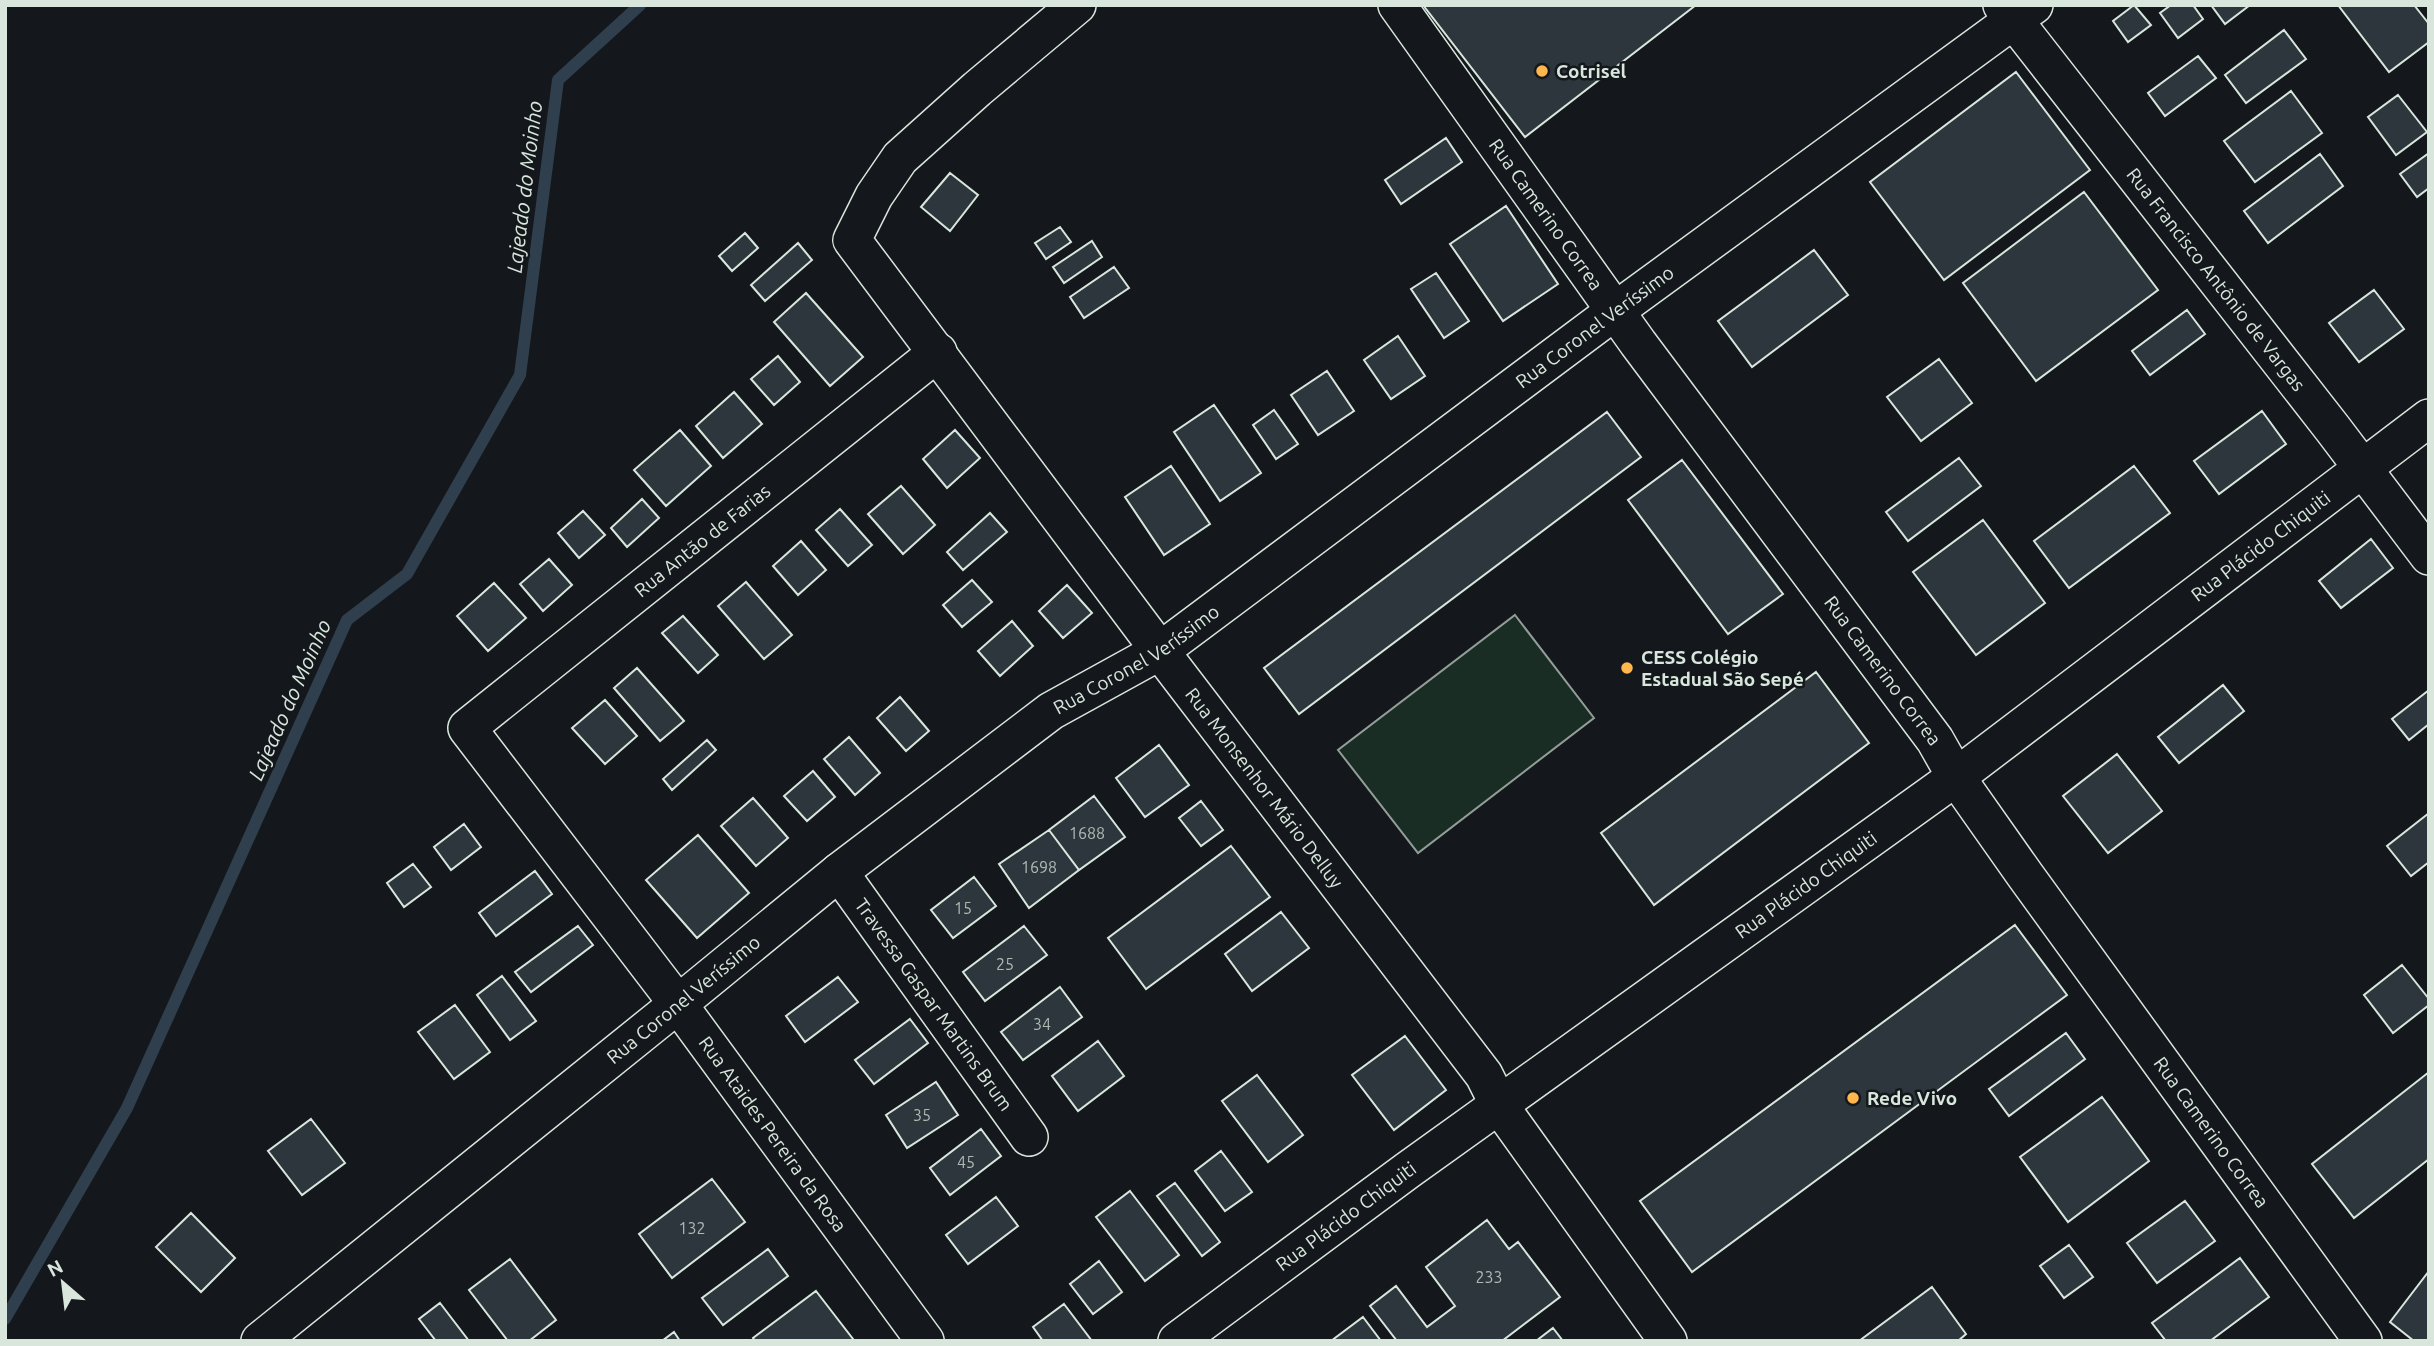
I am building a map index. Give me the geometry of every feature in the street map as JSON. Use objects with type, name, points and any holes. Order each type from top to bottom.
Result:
[{"type":"street","name":"Rua Monsenhor Mário Delluy","points":[[1077,5],[900,158],[874,196],[852,240],[1160,651],[1484,1075],[1499,1105],[1668,1341]]},
{"type":"street","name":"Rua Camerino Correa","points":[[1397,5],[1615,311],[1935,740],[1956,777],[2363,1341]]},
{"type":"street","name":"Rua Coronel Veríssimo","points":[[260,1341],[839,872],[1051,711],[1160,651],[2016,10]]},
{"type":"street","name":"Rua Francisco Antônio de Vargas","points":[[2016,10],[2429,556]]},
{"type":"street","name":"Rua Antão de Farias","points":[[467,728],[938,352]]},
{"type":"street","name":"Rua Plácido Chiquiti","points":[[1177,1341],[1499,1105],[1956,777],[2429,418]]},
{"type":"street","name":"Rua Ataides Pereira da Rosa","points":[[467,728],[678,1004],[925,1341]]},
{"type":"street","name":"Travessa Gaspar Martins Brum","points":[[839,872],[1029,1138]]},
{"type":"green space","points":[[1515,615],[1594,718],[1418,853],[1338,750]]},
{"type":"building","name":"Cotrisel","points":[[1423,5],[1696,5],[1525,137]]},
{"type":"building","points":[[2134,5],[2151,25],[2128,42],[2113,21]]},
{"type":"building","points":[[2171,5],[2193,5],[2203,19],[2178,38],[2160,13]]},
{"type":"building","points":[[2211,5],[2250,5],[2225,24]]},
{"type":"building","points":[[2338,5],[2414,5],[2429,24],[2429,42],[2389,72]]},
{"type":"building","points":[[2284,30],[2306,59],[2246,103],[2225,75]]},
{"type":"building","points":[[2198,56],[2216,78],[2165,116],[2148,93]]},
{"type":"building","points":[[2016,72],[2090,170],[1944,280],[1870,182]]},
{"type":"building","points":[[2291,91],[2322,133],[2255,182],[2224,141]]},
{"type":"building","points":[[2398,95],[2427,132],[2396,155],[2368,117]]},
{"type":"building","points":[[1446,138],[1462,162],[1401,204],[1385,180]]},
{"type":"building","points":[[2429,153],[2429,188],[2417,197],[2400,174]]},
{"type":"building","points":[[2320,154],[2343,186],[2268,243],[2244,211]]},
{"type":"building","points":[[950,173],[978,195],[950,231],[921,207]]},
{"type":"building","points":[[2084,192],[2158,290],[2036,381],[1963,283]]},
{"type":"building","points":[[1506,206],[1558,284],[1503,321],[1450,244]]},
{"type":"building","points":[[1060,227],[1071,242],[1046,259],[1035,243]]},
{"type":"building","points":[[745,233],[758,248],[732,271],[719,256]]},
{"type":"building","points":[[1092,241],[1102,257],[1064,283],[1053,267]]},
{"type":"building","points":[[798,243],[812,260],[765,301],[751,285]]},
{"type":"building","points":[[1814,250],[1848,295],[1752,367],[1718,321]]},
{"type":"building","points":[[1114,267],[1129,288],[1084,318],[1070,297]]},
{"type":"building","points":[[1436,273],[1469,321],[1444,338],[1411,289]]},
{"type":"building","points":[[2374,290],[2404,329],[2359,362],[2329,323]]},
{"type":"building","points":[[806,293],[863,357],[830,386],[774,322]]},
{"type":"building","points":[[2187,310],[2205,334],[2150,375],[2132,351]]},
{"type":"building","points":[[1398,336],[1425,376],[1391,399],[1364,360]]},
{"type":"building","points":[[778,356],[800,382],[774,405],[751,379]]},
{"type":"building","points":[[1939,359],[1972,403],[1921,441],[1887,397]]},
{"type":"building","points":[[1327,371],[1354,411],[1318,435],[1291,395]]},
{"type":"building","points":[[734,392],[762,424],[723,458],[696,426]]},
{"type":"building","points":[[1214,405],[1261,473],[1220,501],[1174,432]]},
{"type":"building","points":[[1274,410],[1298,444],[1276,459],[1253,425]]},
{"type":"building","points":[[2262,411],[2286,444],[2219,494],[2194,461]]},
{"type":"building","points":[[1607,412],[1641,457],[1299,714],[1264,668]]},
{"type":"building","points":[[680,430],[711,466],[666,506],[634,470]]},
{"type":"building","points":[[955,430],[980,458],[947,488],[923,459]]},
{"type":"building","points":[[1959,458],[1981,486],[1908,541],[1886,512]]},
{"type":"building","points":[[1682,460],[1783,594],[1728,634],[1628,500]]},
{"type":"building","points":[[1171,466],[1210,524],[1164,555],[1125,497]]},
{"type":"building","points":[[2134,466],[2170,513],[2069,588],[2034,541]]},
{"type":"building","points":[[901,486],[935,525],[903,554],[868,514]]},
{"type":"building","points":[[642,499],[659,518],[627,547],[611,528]]},
{"type":"building","points":[[840,509],[872,545],[848,566],[816,530]]},
{"type":"building","points":[[583,511],[605,535],[579,558],[558,533]]},
{"type":"building","points":[[990,513],[1007,532],[963,570],[947,552]]},
{"type":"building","points":[[1983,520],[2045,603],[1976,655],[1913,572]]},
{"type":"building","points":[[2371,539],[2393,568],[2341,608],[2319,581]]},
{"type":"building","points":[[801,541],[826,570],[798,595],[773,566]]},
{"type":"building","points":[[549,559],[572,585],[543,611],[520,584]]},
{"type":"building","points":[[972,580],[992,602],[962,627],[943,605]]},
{"type":"building","points":[[746,582],[792,635],[764,659],[718,606]]},
{"type":"building","points":[[494,583],[526,618],[488,651],[457,616]]},
{"type":"building","points":[[1067,585],[1092,613],[1063,638],[1039,611]]},
{"type":"building","points":[[683,616],[718,655],[698,673],[662,633]]},
{"type":"building","points":[[1012,621],[1033,646],[1000,676],[978,651]]},
{"type":"building","points":[[637,668],[684,721],[660,741],[614,688]]},
{"type":"building","points":[[1816,672],[1869,743],[1654,905],[1601,833]]},
{"type":"building","points":[[2223,685],[2244,711],[2179,763],[2158,737]]},
{"type":"building","points":[[2429,690],[2429,724],[2409,740],[2392,719]]},
{"type":"building","points":[[900,697],[929,731],[906,751],[877,718]]},
{"type":"building","points":[[605,700],[637,736],[605,764],[572,728]]},
{"type":"building","points":[[849,737],[880,773],[855,795],[824,759]]},
{"type":"building","points":[[707,740],[716,750],[672,790],[663,779]]},
{"type":"building","points":[[1159,745],[1189,785],[1145,817],[1116,778]]},
{"type":"building","points":[[2117,754],[2162,811],[2108,853],[2063,796]]},
{"type":"building","points":[[813,771],[835,797],[807,821],[784,796]]},
{"type":"building","points":[[1094,796],[1125,837],[1079,870],[1049,830]]},
{"type":"building","points":[[753,798],[788,838],[756,866],[721,826]]},
{"type":"building","points":[[1201,801],[1223,830],[1201,846],[1179,818]]},
{"type":"building","points":[[2429,813],[2429,862],[2411,876],[2387,846]]},
{"type":"building","points":[[464,824],[481,847],[451,870],[434,847]]},
{"type":"building","points":[[1049,830],[1079,870],[1029,908],[999,864]]},
{"type":"building","points":[[698,835],[749,893],[697,938],[646,880]]},
{"type":"building","points":[[1231,846],[1270,897],[1146,989],[1108,938]]},
{"type":"building","points":[[413,864],[431,887],[404,907],[387,883]]},
{"type":"building","points":[[535,871],[552,894],[496,936],[479,913]]},
{"type":"building","points":[[974,877],[996,906],[953,938],[931,910]]},
{"type":"building","points":[[1281,912],[1309,948],[1252,991],[1225,954]]},
{"type":"building","name":"Rede Vivo","points":[[2015,925],[2067,995],[1692,1272],[1640,1201]]},
{"type":"building","points":[[578,926],[593,945],[531,992],[515,972]]},
{"type":"building","points":[[1024,926],[1047,955],[985,1001],[963,972]]},
{"type":"building","points":[[2402,965],[2429,999],[2429,1005],[2393,1033],[2364,995]]},
{"type":"building","points":[[502,976],[536,1021],[510,1040],[477,995]]},
{"type":"building","points":[[838,977],[858,1002],[805,1042],[786,1016]]},
{"type":"building","points":[[1060,987],[1082,1017],[1023,1060],[1001,1032]]},
{"type":"building","points":[[455,1005],[490,1052],[454,1079],[418,1032]]},
{"type":"building","points":[[910,1019],[928,1043],[874,1084],[855,1060]]},
{"type":"building","points":[[2066,1033],[2085,1059],[2009,1116],[1989,1089]]},
{"type":"building","points":[[1405,1036],[1446,1090],[1394,1130],[1352,1075]]},
{"type":"building","points":[[1098,1041],[1124,1076],[1078,1111],[1052,1076]]},
{"type":"building","points":[[2429,1072],[2429,1159],[2354,1218],[2312,1164]]},
{"type":"building","points":[[1257,1075],[1303,1135],[1268,1162],[1222,1101]]},
{"type":"building","points":[[936,1082],[958,1115],[907,1148],[886,1115]]},
{"type":"building","points":[[2102,1097],[2149,1161],[2068,1222],[2020,1157]]},
{"type":"building","points":[[311,1119],[345,1163],[302,1195],[268,1151]]},
{"type":"building","points":[[981,1129],[1001,1156],[950,1195],[930,1168]]},
{"type":"building","points":[[1221,1151],[1252,1192],[1225,1211],[1195,1171]]},
{"type":"building","points":[[712,1179],[745,1222],[672,1278],[639,1234]]},
{"type":"building","points":[[1175,1183],[1220,1242],[1202,1256],[1157,1196]]},
{"type":"building","points":[[1130,1191],[1179,1255],[1145,1281],[1096,1217]]},
{"type":"building","points":[[996,1197],[1018,1226],[968,1264],[946,1235]]},
{"type":"building","points":[[2185,1201],[2215,1241],[2157,1283],[2127,1243]]},
{"type":"building","points":[[191,1213],[235,1258],[201,1292],[156,1247]]},
{"type":"building","points":[[1487,1220],[1509,1249],[1518,1242],[1560,1297],[1502,1341],[1397,1341],[1370,1306],[1396,1286],[1427,1327],[1455,1306],[1426,1267]]},
{"type":"building","points":[[2069,1245],[2093,1277],[2064,1298],[2040,1266]]},
{"type":"building","points":[[768,1249],[788,1276],[723,1325],[702,1298]]},
{"type":"building","points":[[2240,1258],[2269,1297],[2210,1341],[2166,1341],[2152,1323]]},
{"type":"building","points":[[510,1259],[556,1320],[529,1341],[508,1341],[469,1290]]},
{"type":"building","points":[[1099,1261],[1122,1292],[1093,1314],[1070,1284]]},
{"type":"building","points":[[2429,1271],[2429,1341],[2414,1341],[2390,1322]]},
{"type":"building","points":[[1932,1287],[1966,1334],[1958,1341],[1859,1341]]},
{"type":"building","points":[[816,1291],[853,1339],[755,1341],[753,1338]]},
{"type":"building","points":[[440,1303],[469,1341],[436,1341],[419,1319]]},
{"type":"building","points":[[1064,1304],[1092,1341],[1043,1341],[1033,1327]]},
{"type":"building","points":[[1363,1317],[1381,1341],[1331,1341]]},
{"type":"building","points":[[1553,1328],[1563,1341],[1536,1341]]},
{"type":"building","points":[[674,1332],[680,1341],[662,1341]]},
{"type":"waterway","name":"Lajeado do Moinho","points":[[5,1319],[127,1108],[347,620],[407,574],[520,375],[558,80],[640,5]]},
{"type":"place","name":"Cotrisel","points":[[1542,71]]},
{"type":"place","name":"CESS Colégio Estadual São Sepé","points":[[1627,668]]},
{"type":"place","name":"Rede Vivo","points":[[1853,1098]]}]
